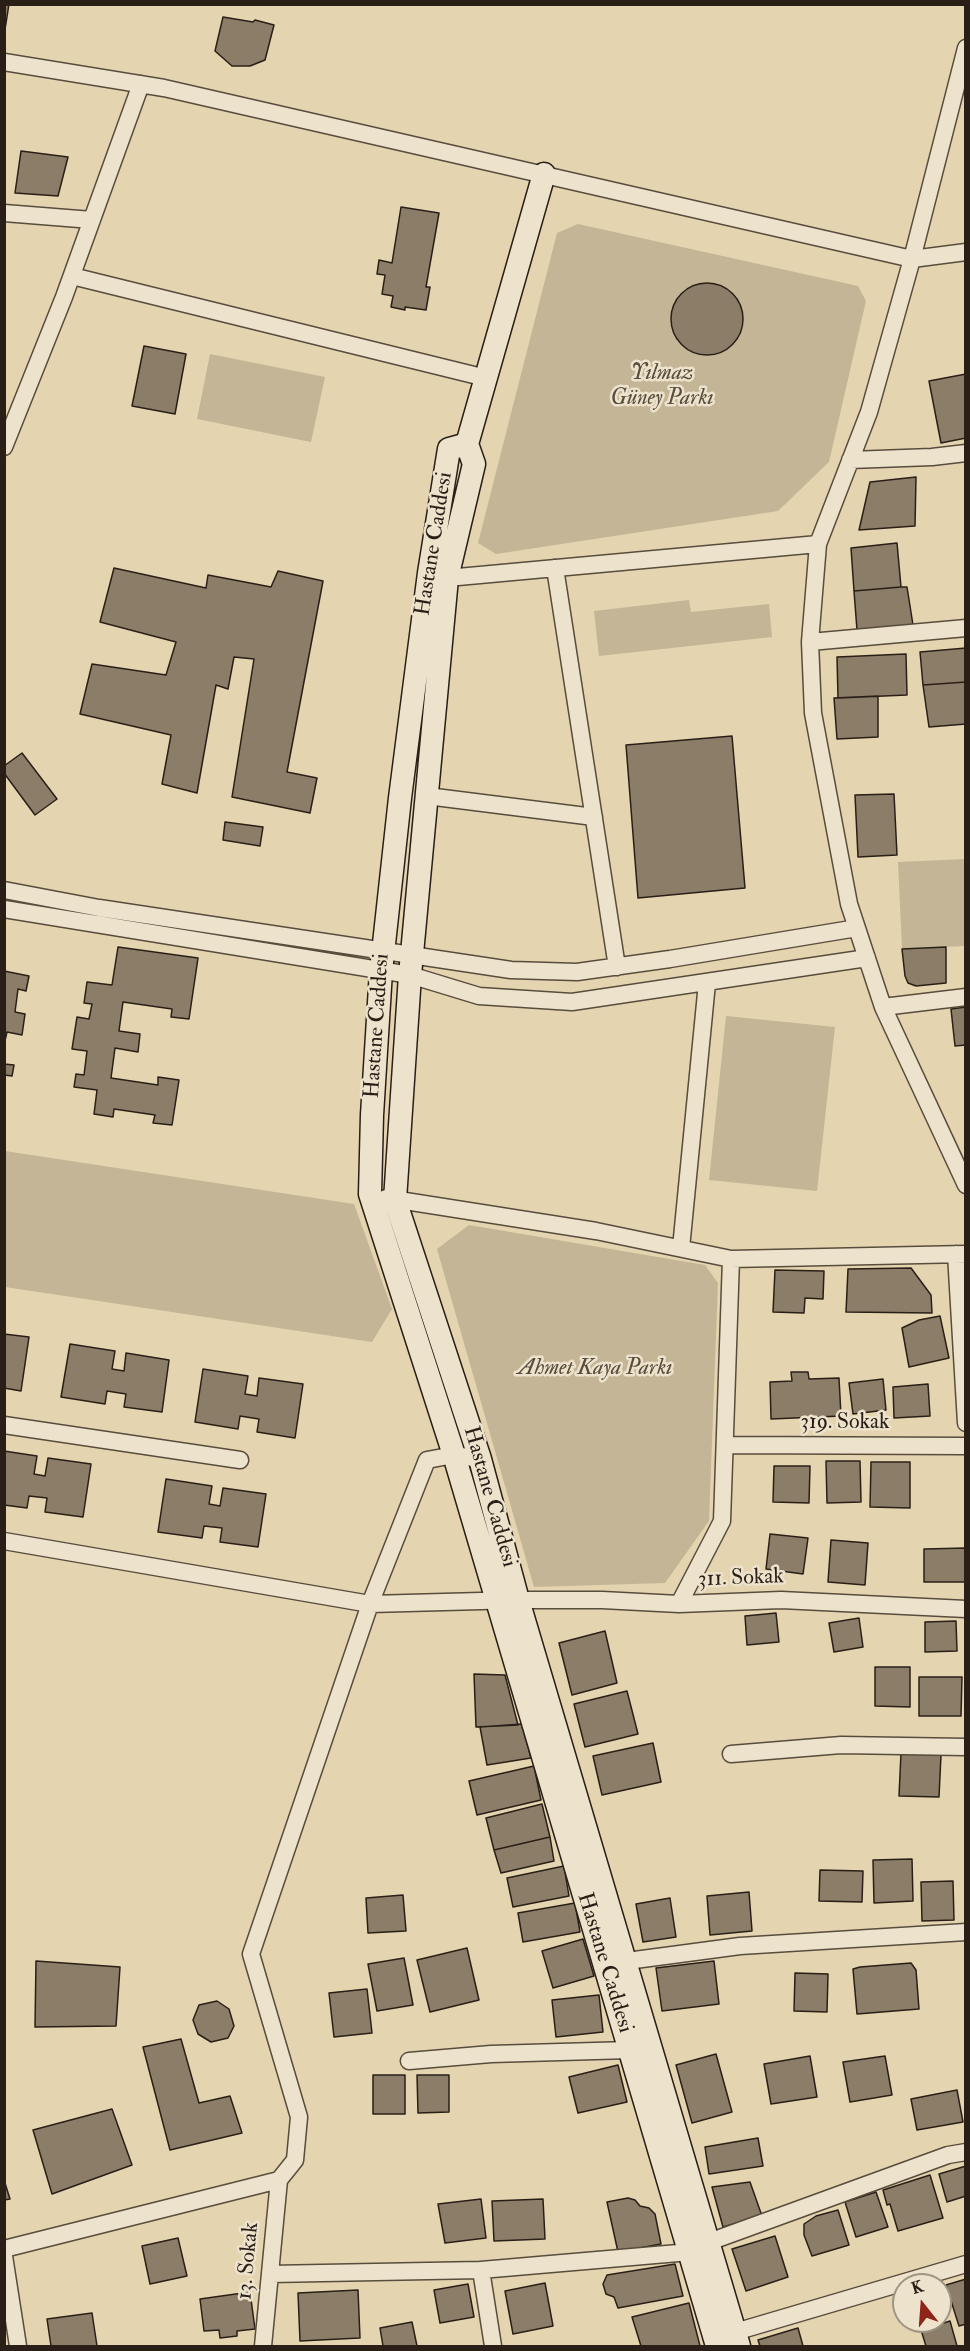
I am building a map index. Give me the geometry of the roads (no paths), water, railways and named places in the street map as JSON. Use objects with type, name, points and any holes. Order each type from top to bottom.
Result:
[{"type":"main road","points":[[486,378],[544,174]]},
{"type":"main road","name":"Hastane Caddesi","points":[[486,378],[467,444],[449,449],[438,576],[427,796],[411,966],[395,1200],[480,1459],[507,1601],[630,2050],[699,2247],[737,2339]]},
{"type":"main road","name":"Hastane Caddesi","points":[[438,576],[382,961],[372,1115],[370,1194],[454,1455],[507,1601],[627,1961],[699,2247],[717,2346]]},
{"type":"street","points":[[966,48],[912,259],[869,412],[818,544],[810,642],[813,713],[849,904],[883,1007],[966,1185]]},
{"type":"street","points":[[4,62],[141,84],[912,259],[966,252]]},
{"type":"street","points":[[4,447],[72,276],[141,84]]},
{"type":"street","points":[[4,213],[92,220]]},
{"type":"street","points":[[72,276],[486,378]]},
{"type":"street","points":[[850,460],[932,457],[966,453]]},
{"type":"street","points":[[438,576],[555,568],[818,544]]},
{"type":"street","points":[[555,568],[617,967]]},
{"type":"street","points":[[810,642],[966,628]]},
{"type":"street","points":[[427,796],[594,817]]},
{"type":"street","points":[[4,890],[411,966],[577,972],[857,928]]},
{"type":"street","points":[[4,909],[382,961]]},
{"type":"street","points":[[411,966],[479,996],[572,1002],[867,958]]},
{"type":"street","points":[[681,1248],[707,983]]},
{"type":"street","points":[[883,1007],[966,997]]},
{"type":"street","points":[[370,1194],[395,1200],[596,1231],[731,1259],[961,1254],[966,1423]]},
{"type":"street","points":[[679,1604],[722,1521],[731,1259]]},
{"type":"street","points":[[4,1425],[240,1460]]},
{"type":"street","name":"319. Sokak","points":[[725,1445],[966,1446]]},
{"type":"street","points":[[4,2249],[279,2180],[295,2160],[298,2117],[251,1954],[370,1604],[427,1460],[454,1455],[480,1459]]},
{"type":"street","name":"311. Sokak","points":[[4,1541],[370,1604],[602,1600],[679,1604],[782,1600],[966,1609]]},
{"type":"street","points":[[730,1754],[841,1745],[966,1747]]},
{"type":"street","points":[[627,1961],[740,1946],[966,1932]]},
{"type":"street","points":[[409,2061],[491,2054],[630,2050]]},
{"type":"street","points":[[270,2274],[481,2270],[699,2247],[948,2155],[966,2152]]},
{"type":"street","name":"13. Sokak","points":[[263,2346],[279,2180]]},
{"type":"street","points":[[4,2256],[18,2346]]},
{"type":"street","points":[[737,2339],[966,2264]]},
{"type":"street","points":[[481,2270],[493,2346]]},
{"type":"park label","name":"Yılmaz Güney Parkı","points":[[662,386]]},
{"type":"park label","name":"Ahmet Kaya Parkı","points":[[595,1369]]}]
